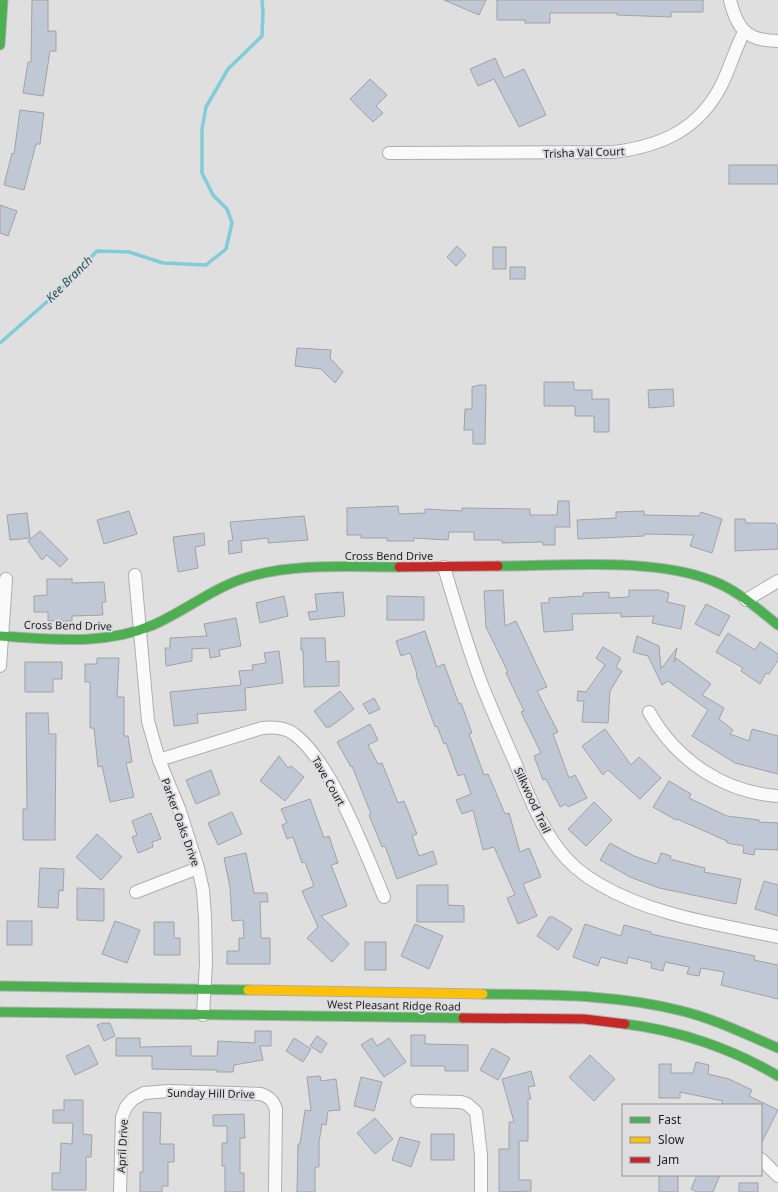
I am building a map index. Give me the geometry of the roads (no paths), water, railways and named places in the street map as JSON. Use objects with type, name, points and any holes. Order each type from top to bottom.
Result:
[{"type":"main road","points":[[0,45],[3,0]]},
{"type":"main road","name":"Cross Bend Drive","points":[[1,636],[75,639],[118,637],[141,631],[176,614],[231,583],[267,572],[300,568],[592,565],[670,570],[718,582],[746,600],[778,625]]},
{"type":"main road","name":"West Pleasant Ridge Road","points":[[0,986],[577,994],[631,1000],[684,1011],[736,1030],[778,1048]]},
{"type":"main road","name":"West Pleasant Ridge Road","points":[[0,1012],[584,1019],[643,1026],[702,1042],[756,1063],[778,1076]]},
{"type":"street","points":[[730,0],[737,22],[744,32],[762,40],[778,41]]},
{"type":"street","name":"Trisha Val Court","points":[[389,153],[614,152],[632,150],[661,141],[680,132],[699,118],[712,101],[721,85],[744,32]]},
{"type":"street","name":"Silkwood Trail","points":[[444,567],[462,628],[482,684],[532,801],[547,832],[561,852],[579,870],[599,884],[625,898],[664,912],[778,937]]},
{"type":"street","name":"Parker Oaks Drive","points":[[135,575],[148,721],[159,760],[180,811],[198,868],[206,917],[205,989],[203,1015]]},
{"type":"street","points":[[0,666],[6,579]]},
{"type":"street","points":[[746,600],[778,581]]},
{"type":"street","points":[[649,712],[658,728],[670,742],[702,771],[717,780],[738,788],[764,795],[778,796]]},
{"type":"street","name":"Tave Court","points":[[159,760],[262,728],[276,727],[294,733],[309,749],[326,772],[353,824],[384,897]]},
{"type":"street","points":[[136,892],[198,868]]},
{"type":"street","name":"Sunday Hill Drive","points":[[130,1103],[144,1093],[169,1091],[261,1094],[269,1096],[274,1102],[276,1109],[275,1192]]},
{"type":"street","points":[[417,1101],[461,1102],[467,1104],[476,1112],[481,1155],[481,1192]]},
{"type":"street","name":"April Drive","points":[[120,1192],[122,1117],[130,1103]]},
{"type":"street","points":[[762,1160],[778,1176]]},
{"type":"waterway","name":"Kee Branch","points":[[0,343],[58,292],[97,251],[129,252],[163,263],[206,265],[226,249],[232,223],[227,209],[213,195],[202,173],[202,129],[206,107],[228,69],[262,36],[262,0]]}]
